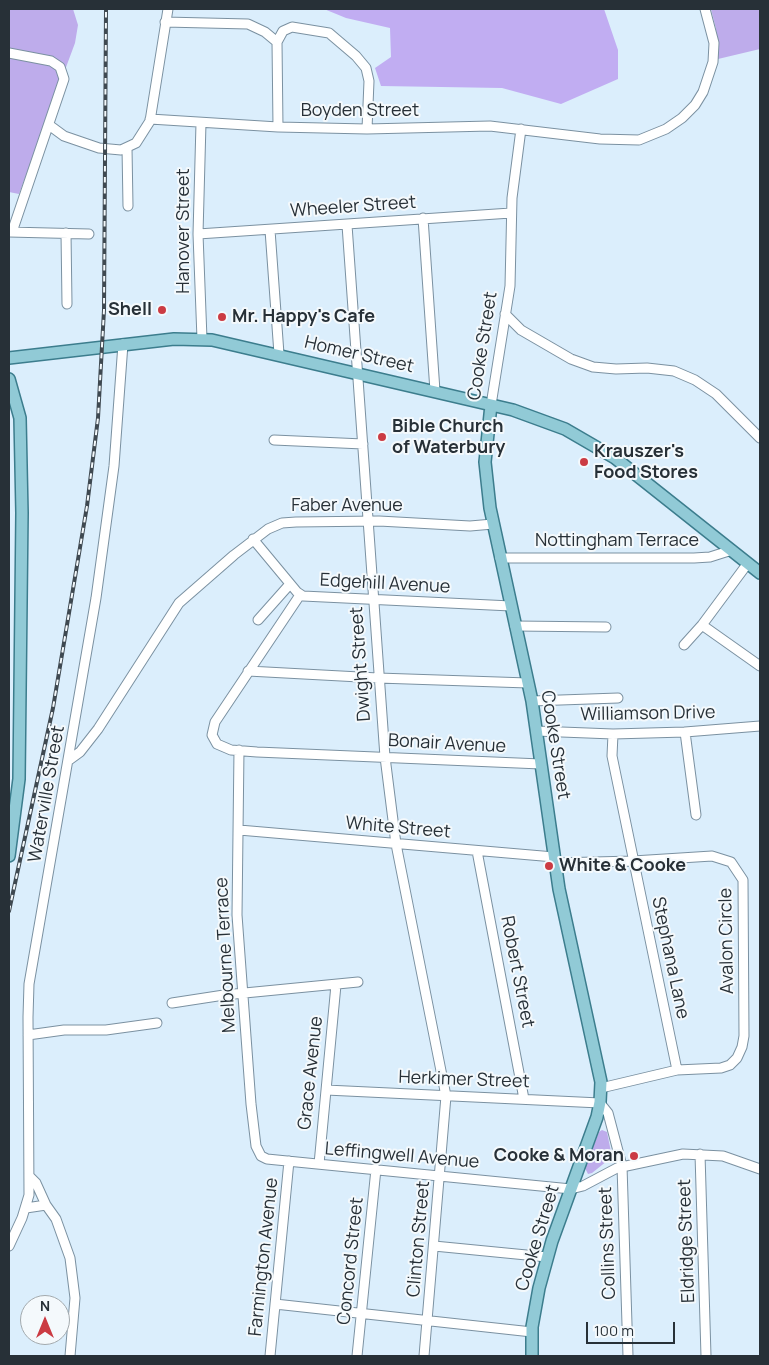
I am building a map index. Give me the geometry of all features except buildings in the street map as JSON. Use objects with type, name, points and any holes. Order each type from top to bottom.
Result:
[{"type":"main road","name":"Homer Street","points":[[9,358],[124,344],[202,339],[279,354],[491,405],[554,424],[595,445],[637,474],[760,573]]},
{"type":"main road","points":[[9,379],[20,418],[22,513],[19,779],[9,856]]},
{"type":"main road","name":"Cooke Street","points":[[491,405],[485,462],[493,524],[532,701],[554,860],[598,1064],[601,1088],[600,1103],[547,1257],[536,1303],[532,1332],[532,1356]]},
{"type":"street","points":[[49,125],[61,135],[88,145],[111,150],[127,148],[138,140],[150,119],[168,9]]},
{"type":"street","name":"Boyden Street","points":[[150,119],[278,127],[367,129],[490,126],[626,141],[639,140],[666,129],[695,105],[710,76],[714,43],[705,9]]},
{"type":"street","points":[[165,22],[248,24],[265,32],[278,42]]},
{"type":"street","points":[[278,127],[278,42],[283,31],[292,27],[329,33],[356,56],[366,68],[369,81],[367,129]]},
{"type":"street","points":[[9,53],[43,58],[54,62],[62,70],[63,86],[10,232],[89,234]]},
{"type":"street","name":"Hanover Street","points":[[201,123],[198,234],[202,339]]},
{"type":"street","name":"Cooke Street","points":[[491,405],[510,286],[512,213],[521,129]]},
{"type":"street","points":[[127,148],[128,206]]},
{"type":"street","name":"Wheeler Street","points":[[198,234],[512,213]]},
{"type":"street","points":[[423,218],[435,391]]},
{"type":"street","name":"Dwight Street","points":[[347,225],[372,600],[385,757],[396,844],[446,1096]]},
{"type":"street","points":[[270,230],[279,354]]},
{"type":"street","points":[[66,233],[67,304]]},
{"type":"street","points":[[506,314],[521,330],[571,359],[594,367],[616,369],[647,368],[674,371],[696,380],[716,394],[760,438]]},
{"type":"street","name":"Waterville Street","points":[[9,1246],[26,1208],[30,1178],[28,1035],[31,975],[75,729],[112,475],[124,344]]},
{"type":"street","points":[[274,440],[363,444]]},
{"type":"street","name":"Faber Avenue","points":[[69,760],[80,752],[92,736],[179,603],[253,539],[268,529],[285,522],[368,521],[470,526],[493,524]]},
{"type":"street","name":"Edgehill Avenue","points":[[253,539],[300,595],[511,606]]},
{"type":"street","name":"Nottingham Terrace","points":[[500,558],[694,558],[710,557],[732,550]]},
{"type":"street","points":[[684,645],[702,625],[748,563]]},
{"type":"street","points":[[258,620],[290,584]]},
{"type":"street","points":[[248,671],[300,595]]},
{"type":"street","points":[[702,625],[760,666]]},
{"type":"street","points":[[516,626],[606,627]]},
{"type":"street","points":[[248,671],[528,683]]},
{"type":"street","name":"Bonair Avenue","points":[[248,671],[215,722],[212,732],[217,744],[228,749],[541,764]]},
{"type":"street","points":[[532,701],[618,698]]},
{"type":"street","points":[[760,726],[760,731]]},
{"type":"street","name":"Williamson Drive","points":[[536,730],[613,734],[685,732],[760,726]]},
{"type":"street","points":[[75,729],[92,736]]},
{"type":"street","points":[[685,732],[696,815]]},
{"type":"street","name":"Stephana Lane","points":[[613,734],[612,756],[677,1070]]},
{"type":"street","name":"Melbourne Terrace","points":[[239,750],[237,915],[252,1117],[256,1146],[261,1156]]},
{"type":"street","name":"White Street","points":[[239,830],[477,851],[554,860]]},
{"type":"street","name":"Robert Street","points":[[477,851],[524,1099]]},
{"type":"street","name":"Avalon Circle","points":[[554,860],[633,861],[712,856],[732,862],[743,880],[744,1036],[742,1048],[730,1065],[721,1068],[677,1070],[601,1088]]},
{"type":"street","points":[[172,1003],[358,982]]},
{"type":"street","name":"Grace Avenue","points":[[319,1164],[336,985]]},
{"type":"street","points":[[28,1035],[64,1030],[106,1030],[158,1023]]},
{"type":"street","name":"Herkimer Street","points":[[326,1090],[600,1103]]},
{"type":"street","name":"Clinton Street","points":[[424,1356],[441,1176],[446,1096]]},
{"type":"street","name":"Collins Street","points":[[600,1103],[608,1113],[622,1166],[628,1356]]},
{"type":"street","points":[[571,1189],[580,1188],[610,1170],[666,1157],[700,1154],[731,1158],[760,1169]]},
{"type":"street","name":"Eldridge Street","points":[[700,1154],[706,1356]]},
{"type":"street","name":"Leffingwell Avenue","points":[[261,1156],[290,1162],[571,1189]]},
{"type":"street","name":"Farmington Avenue","points":[[270,1356],[290,1162]]},
{"type":"street","name":"Concord Street","points":[[358,1356],[376,1170]]},
{"type":"street","points":[[30,1178],[36,1183],[60,1229],[73,1274],[75,1298],[70,1356]]},
{"type":"street","points":[[26,1208],[46,1205]]},
{"type":"street","points":[[434,1246],[547,1257]]},
{"type":"street","points":[[275,1304],[362,1315],[532,1332]]},
{"type":"shaded area","points":[[9,9],[73,9],[78,25],[75,43],[19,194],[9,192]]},
{"type":"shaded area","points":[[324,9],[604,9],[618,50],[618,79],[561,104],[502,88],[381,86],[375,68],[391,57],[390,28],[346,18]]},
{"type":"shaded area","points":[[711,9],[760,9],[760,49],[718,59],[716,29]]},
{"type":"shaded area","points":[[602,1130],[607,1132],[612,1157],[588,1174],[585,1168],[599,1132]]},
{"type":"railway","points":[[9,911],[53,708],[87,506],[98,418],[104,310],[106,9]]},
{"type":"place","name":"Shell","points":[[162,310]]},
{"type":"place","name":"Mr. Happy's Cafe","points":[[222,317]]},
{"type":"place","name":"Bible Church of Waterbury","points":[[382,437]]},
{"type":"place","name":"Krauszer's Food Stores","points":[[584,462]]},
{"type":"place","name":"White & Cooke","points":[[549,866]]},
{"type":"place","name":"Cooke & Moran","points":[[634,1156]]}]
